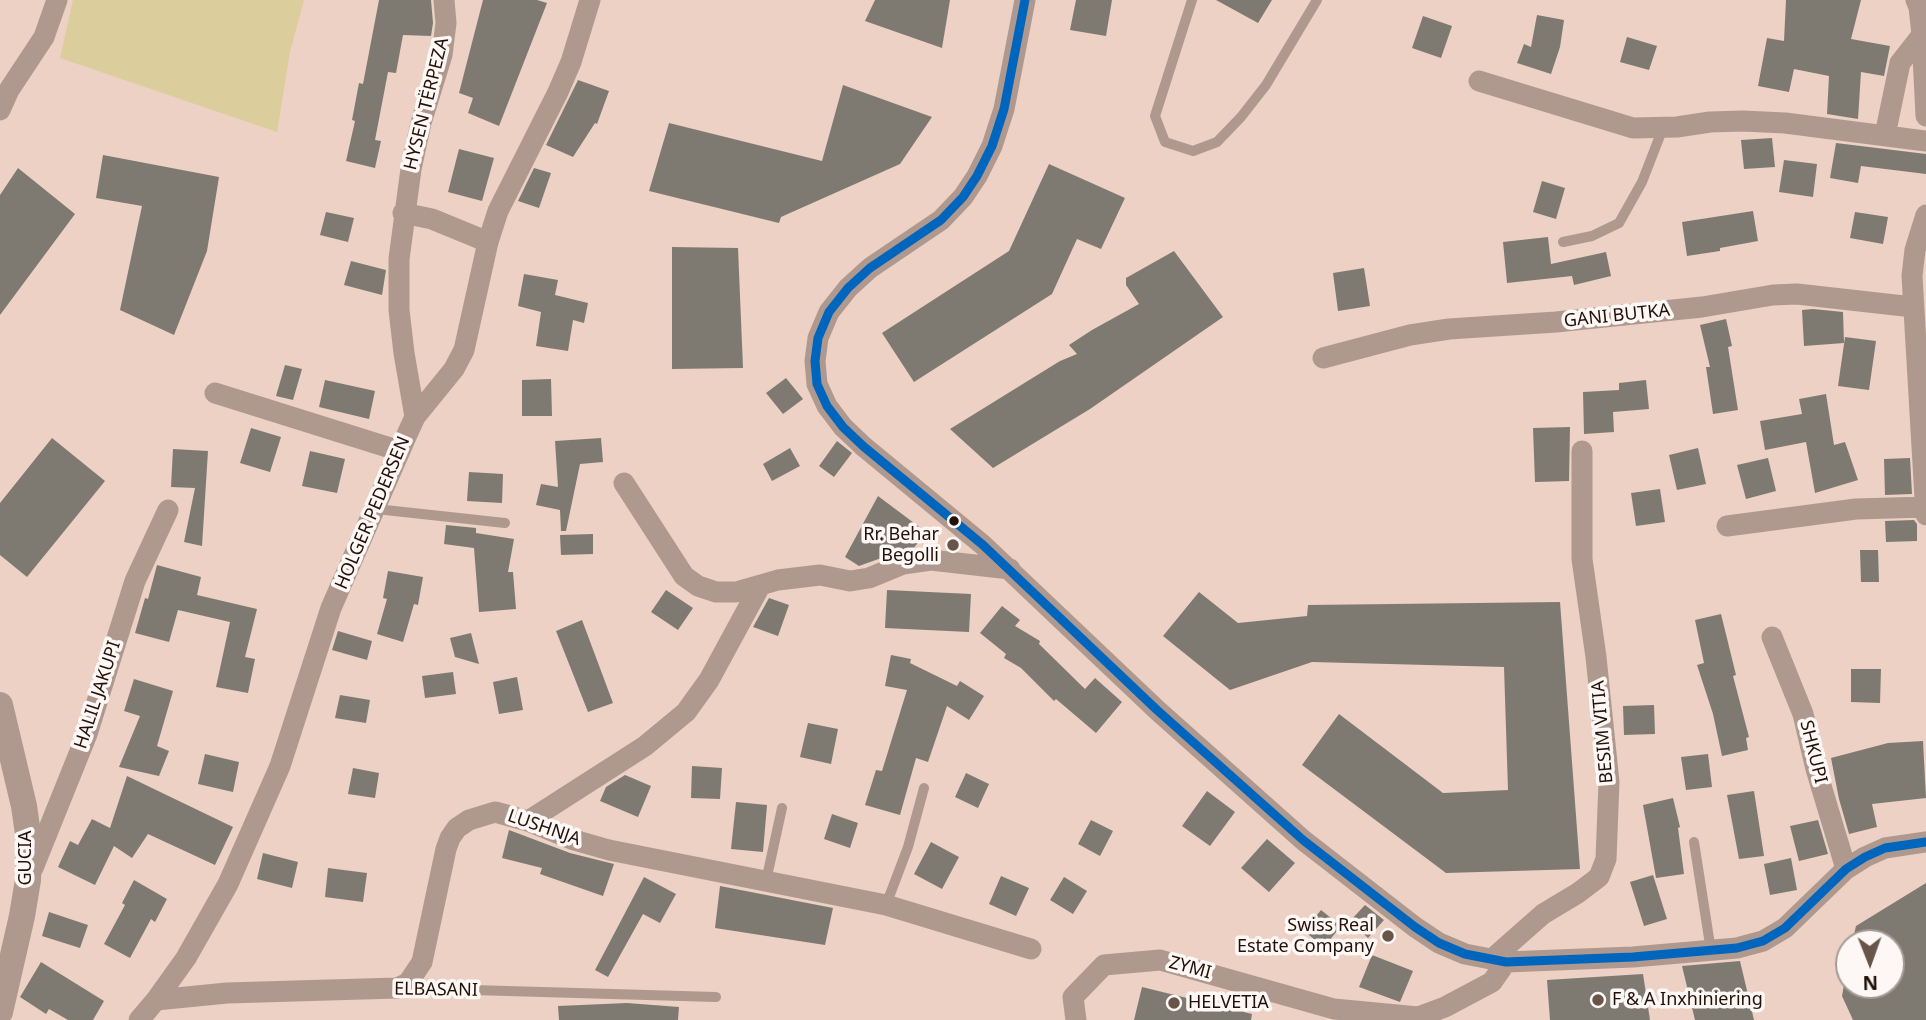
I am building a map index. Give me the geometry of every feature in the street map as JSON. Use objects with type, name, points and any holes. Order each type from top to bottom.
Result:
[{"type":"street","points":[[0,110],[9,90],[44,37],[57,0]]},
{"type":"street","name":"HYSEN TËRPEZA","points":[[415,416],[404,353],[399,259],[404,214],[421,123],[442,54],[446,23],[444,0]]},
{"type":"street","name":"HOLGER PEDERSEN","points":[[139,1020],[186,958],[228,884],[279,766],[331,608],[415,416],[454,369],[464,350],[488,242],[513,179],[558,92],[590,0]]},
{"type":"street","points":[[1025,0],[1004,109],[992,146],[978,176],[941,220],[870,268],[848,288],[829,312],[818,338],[815,361],[817,384],[827,406],[843,427],[1010,569],[1157,710],[1303,840],[1415,927],[1439,943],[1465,954],[1499,961],[1633,957],[1711,951],[1763,941],[1785,928],[1846,869],[1885,848],[1926,842]]},
{"type":"street","points":[[1918,3],[1926,116]]},
{"type":"street","points":[[1885,135],[1900,63],[1922,35]]},
{"type":"street","points":[[1479,82],[1633,128],[1743,121],[1785,123],[1926,141]]},
{"type":"street","points":[[404,214],[432,219],[488,242]]},
{"type":"street","points":[[1926,215],[1914,250],[1912,276],[1926,515]]},
{"type":"street","name":"GANI BUTKA","points":[[1323,358],[1410,335],[1449,329],[1556,322],[1702,307],[1773,295],[1797,294],[1913,307]]},
{"type":"street","points":[[215,393],[400,451]]},
{"type":"street","name":"BESIM VITIA","points":[[1499,961],[1543,914],[1600,877],[1606,859],[1609,782],[1596,657],[1582,559],[1582,451]]},
{"type":"street","points":[[624,483],[684,576],[698,586],[716,592],[736,592],[778,580],[820,575],[850,581],[869,578],[903,564],[930,560],[1010,569]]},
{"type":"street","points":[[1727,526],[1856,509],[1926,507]]},
{"type":"street","name":"HALIL JAKUPI","points":[[28,880],[87,734],[135,581],[168,510]]},
{"type":"street","points":[[528,821],[645,746],[685,712],[709,680],[761,586]]},
{"type":"street","name":"SHKUPI","points":[[1772,637],[1803,714],[1816,769],[1846,869]]},
{"type":"street","name":"GUCIA","points":[[0,705],[24,806],[29,841],[28,880],[5,962],[0,1012]]},
{"type":"street","name":"LUSHNJA","points":[[397,988],[408,983],[422,962],[450,838],[457,828],[480,815],[495,812],[609,850],[886,905],[1031,949]]},
{"type":"street","name":"ZYMI","points":[[1076,1020],[1073,997],[1104,965],[1160,960],[1334,1009],[1418,1017],[1445,1007],[1492,982],[1499,961]]},
{"type":"street","name":"ELBASANI","points":[[156,1000],[253,992],[397,988]]},
{"type":"lane","points":[[1192,0],[1155,116],[1166,142],[1193,151],[1217,142],[1241,117],[1266,85],[1317,0]]},
{"type":"lane","points":[[1563,242],[1592,236],[1619,223],[1642,182],[1664,128]]},
{"type":"lane","points":[[376,509],[505,523]]},
{"type":"lane","points":[[886,905],[908,847],[924,788]]},
{"type":"lane","points":[[766,881],[782,808]]},
{"type":"lane","points":[[1694,842],[1711,951]]},
{"type":"lane","name":"ELBASANI","points":[[397,988],[716,998]]},
{"type":"shaded area","points":[[73,0],[304,0],[290,52],[277,132],[60,58]]},
{"type":"building","points":[[379,0],[431,0],[433,23],[431,36],[403,35],[396,73],[388,72],[375,140],[381,141],[375,168],[346,161],[355,121],[352,120],[359,83],[363,84]]},
{"type":"building","points":[[483,0],[537,0],[547,3],[499,126],[468,113],[473,98],[459,93]]},
{"type":"building","points":[[875,0],[950,0],[942,48],[865,21]]},
{"type":"building","points":[[1076,0],[1112,0],[1106,36],[1070,30]]},
{"type":"building","points":[[1216,0],[1272,0],[1258,23]]},
{"type":"building","points":[[1786,0],[1861,0],[1851,39],[1890,46],[1884,76],[1861,72],[1858,119],[1827,114],[1829,76],[1794,69],[1789,92],[1758,86],[1767,38],[1784,41]]},
{"type":"building","points":[[1537,15],[1564,20],[1560,47],[1551,74],[1517,63],[1524,44],[1531,47]]},
{"type":"building","points":[[1423,16],[1452,26],[1441,58],[1412,48]]},
{"type":"building","points":[[1627,37],[1657,46],[1649,70],[1620,62]]},
{"type":"building","points":[[578,80],[609,91],[597,124],[595,123],[573,157],[546,145]]},
{"type":"building","points":[[843,85],[932,117],[900,164],[781,217],[779,223],[649,191],[669,123],[822,161]]},
{"type":"building","points":[[1772,138],[1775,167],[1744,169],[1741,140]]},
{"type":"building","points":[[1836,143],[1926,154],[1926,174],[1861,166],[1858,183],[1830,178]]},
{"type":"building","points":[[459,149],[494,158],[482,201],[448,192]]},
{"type":"building","points":[[103,155],[219,177],[207,251],[174,335],[120,310],[142,206],[96,198]]},
{"type":"building","points":[[1784,160],[1817,164],[1813,197],[1779,192]]},
{"type":"building","points":[[1049,164],[1125,198],[1101,249],[1077,239],[1052,294],[914,382],[882,333],[1009,251]]},
{"type":"building","points":[[18,168],[75,214],[0,315],[0,195]]},
{"type":"building","points":[[534,168],[551,173],[539,208],[518,201]]},
{"type":"building","points":[[1542,181],[1565,188],[1556,219],[1533,212]]},
{"type":"building","points":[[1753,211],[1758,241],[1687,256],[1682,222]]},
{"type":"building","points":[[326,212],[354,218],[348,242],[320,235]]},
{"type":"building","points":[[1855,212],[1888,217],[1883,244],[1850,238]]},
{"type":"building","points":[[1548,237],[1551,264],[1606,252],[1611,276],[1574,285],[1572,276],[1507,283],[1503,242]]},
{"type":"building","points":[[672,247],[738,248],[743,368],[672,369]]},
{"type":"building","points":[[1174,251],[1223,317],[1090,409],[993,468],[950,429],[1060,361],[1077,354],[1069,345],[1139,304],[1126,285],[1126,278]]},
{"type":"building","points":[[351,261],[386,270],[382,295],[344,285]]},
{"type":"building","points":[[1364,268],[1370,306],[1338,311],[1333,273]]},
{"type":"building","points":[[524,274],[558,280],[555,295],[588,303],[584,323],[573,320],[568,351],[536,346],[541,312],[518,306]]},
{"type":"building","points":[[1802,310],[1843,312],[1844,343],[1804,346]]},
{"type":"building","points":[[1726,319],[1732,346],[1728,347],[1738,410],[1713,414],[1706,367],[1710,367],[1700,325]]},
{"type":"building","points":[[1845,337],[1876,341],[1869,390],[1838,386]]},
{"type":"building","points":[[285,365],[302,369],[293,400],[276,396]]},
{"type":"building","points":[[786,378],[803,399],[783,414],[766,393]]},
{"type":"building","points":[[551,379],[552,416],[522,416],[522,380]]},
{"type":"building","points":[[325,380],[375,391],[369,419],[319,407]]},
{"type":"building","points":[[1646,380],[1649,409],[1613,412],[1614,432],[1584,434],[1583,392],[1619,390],[1619,383]]},
{"type":"building","points":[[1826,394],[1834,445],[1845,442],[1858,480],[1815,493],[1806,442],[1765,450],[1760,421],[1802,414],[1799,399]]},
{"type":"building","points":[[1570,427],[1569,481],[1535,482],[1533,428]]},
{"type":"building","points":[[251,428],[281,437],[270,472],[240,463]]},
{"type":"building","points":[[52,438],[105,481],[27,577],[0,555],[0,503]]},
{"type":"building","points":[[601,438],[603,462],[580,464],[566,531],[561,531],[560,510],[536,505],[541,484],[558,487],[555,441]]},
{"type":"building","points":[[837,441],[852,453],[834,477],[819,466]]},
{"type":"building","points":[[790,448],[800,466],[772,481],[763,464]]},
{"type":"building","points":[[1698,448],[1706,484],[1677,490],[1669,455]]},
{"type":"building","points":[[173,449],[208,451],[202,546],[184,542],[195,488],[171,487]]},
{"type":"building","points":[[310,451],[345,459],[337,493],[302,486]]},
{"type":"building","points":[[1768,458],[1776,491],[1746,499],[1737,465]]},
{"type":"building","points":[[1910,458],[1912,494],[1885,495],[1884,459]]},
{"type":"building","points":[[469,472],[503,474],[502,503],[467,501]]},
{"type":"building","points":[[1660,489],[1665,522],[1636,526],[1631,493]]},
{"type":"building","points":[[878,496],[926,532],[913,549],[859,566],[845,557]]},
{"type":"building","points":[[1914,520],[1917,524],[1917,541],[1886,542],[1885,521]]},
{"type":"building","points":[[446,525],[476,528],[476,533],[514,539],[508,572],[513,572],[516,609],[479,612],[474,548],[444,544]]},
{"type":"building","points":[[593,534],[593,554],[561,555],[560,535]]},
{"type":"building","points":[[1860,550],[1878,550],[1879,582],[1861,582]]},
{"type":"building","points":[[157,565],[201,577],[197,595],[257,609],[245,657],[255,659],[248,693],[216,687],[230,622],[178,610],[169,642],[135,633]]},
{"type":"building","points":[[388,571],[423,577],[418,605],[414,604],[403,642],[377,634],[387,599],[383,598]]},
{"type":"building","points":[[666,590],[693,608],[678,630],[651,612]]},
{"type":"building","points":[[887,590],[971,594],[969,632],[885,628]]},
{"type":"building","points":[[1199,592],[1238,623],[1307,616],[1308,605],[1560,602],[1580,869],[1446,873],[1302,765],[1339,714],[1443,793],[1508,790],[1504,667],[1312,662],[1230,690],[1163,636]]},
{"type":"building","points":[[769,598],[789,605],[778,636],[753,627]]},
{"type":"building","points":[[1002,606],[1020,620],[1015,626],[1040,641],[1039,644],[1085,689],[1095,678],[1122,702],[1096,733],[1056,699],[1054,701],[1021,668],[1004,658],[1006,654],[980,633]]},
{"type":"building","points":[[1721,614],[1749,737],[1746,738],[1748,750],[1722,756],[1713,714],[1697,665],[1704,663],[1695,620]]},
{"type":"building","points":[[582,620],[613,703],[588,712],[556,631]]},
{"type":"building","points":[[338,631],[372,641],[367,660],[332,650]]},
{"type":"building","points":[[471,633],[479,664],[455,657],[450,638]]},
{"type":"building","points":[[891,655],[911,659],[910,663],[957,686],[960,681],[984,696],[969,720],[947,706],[928,762],[916,758],[900,815],[865,805],[876,770],[882,771],[907,690],[885,686]]},
{"type":"building","points":[[1851,669],[1881,669],[1880,703],[1851,702]]},
{"type":"building","points":[[453,672],[456,694],[425,698],[422,676]]},
{"type":"building","points":[[517,677],[523,710],[499,714],[493,682]]},
{"type":"building","points":[[134,679],[173,691],[157,746],[169,751],[159,776],[119,767],[140,716],[124,711]]},
{"type":"building","points":[[340,695],[370,700],[366,723],[335,718]]},
{"type":"building","points":[[1654,705],[1655,734],[1624,735],[1623,706]]},
{"type":"building","points":[[808,723],[838,729],[831,764],[800,757]]},
{"type":"building","points":[[1923,741],[1926,798],[1872,804],[1877,827],[1849,834],[1831,758],[1888,743]]},
{"type":"building","points":[[205,754],[239,762],[233,792],[198,784]]},
{"type":"building","points":[[1708,754],[1712,787],[1686,790],[1681,757]]},
{"type":"building","points":[[692,766],[722,768],[720,799],[691,798]]},
{"type":"building","points":[[353,768],[379,773],[375,798],[348,794]]},
{"type":"building","points":[[966,773],[989,784],[978,808],[955,797]]},
{"type":"building","points":[[625,775],[651,786],[638,817],[600,801],[606,787]]},
{"type":"building","points":[[127,776],[233,827],[215,865],[148,834],[132,858],[114,846],[95,885],[58,867],[70,841],[78,845],[92,819],[110,828]]},
{"type":"building","points":[[1207,791],[1235,812],[1210,846],[1182,826]]},
{"type":"building","points":[[1754,791],[1764,856],[1739,859],[1727,795]]},
{"type":"building","points":[[1673,798],[1680,827],[1684,874],[1656,878],[1643,805]]},
{"type":"building","points":[[736,802],[767,805],[763,852],[731,849]]},
{"type":"building","points":[[832,814],[858,823],[850,848],[824,839]]},
{"type":"building","points":[[1091,820],[1113,831],[1100,856],[1078,844]]},
{"type":"building","points":[[1818,820],[1828,854],[1799,861],[1790,826]]},
{"type":"building","points":[[509,830],[570,853],[614,864],[603,896],[540,874],[542,868],[502,858]]},
{"type":"building","points":[[1267,839],[1295,863],[1269,892],[1241,868]]},
{"type":"building","points":[[931,842],[959,857],[942,889],[914,874]]},
{"type":"building","points":[[263,853],[298,862],[292,888],[257,879]]},
{"type":"building","points":[[1791,858],[1797,890],[1770,895],[1764,864]]},
{"type":"building","points":[[328,868],[367,873],[363,902],[325,897]]},
{"type":"building","points":[[1653,875],[1667,919],[1644,926],[1630,882]]},
{"type":"building","points":[[1001,876],[1029,888],[1016,916],[989,904]]},
{"type":"building","points":[[644,877],[676,894],[660,923],[643,914],[608,977],[595,970]]},
{"type":"building","points":[[1064,877],[1087,891],[1073,914],[1050,900]]},
{"type":"building","points":[[134,880],[167,899],[155,922],[151,919],[130,958],[104,944],[125,905],[122,903]]},
{"type":"building","points":[[1926,883],[1926,1020],[1853,1020],[1843,999],[1905,999],[1905,929],[1855,929],[1856,926]]},
{"type":"building","points":[[720,886],[833,908],[825,945],[715,928]]},
{"type":"building","points":[[1365,905],[1384,920],[1368,938],[1350,921]]},
{"type":"building","points":[[1321,910],[1341,926],[1324,947],[1304,931]]},
{"type":"building","points":[[49,912],[88,925],[80,948],[42,936]]},
{"type":"building","points":[[1372,955],[1413,971],[1400,1002],[1359,987]]},
{"type":"building","name":"F & A Inxhiniering","points":[[1740,961],[1754,1020],[1695,1020],[1682,966]]},
{"type":"building","points":[[41,962],[104,1001],[93,1020],[68,1020],[49,1009],[46,1014],[20,997]]},
{"type":"building","name":"F & A Inxhiniering","points":[[1643,974],[1650,1020],[1550,1020],[1547,980]]},
{"type":"building","name":"HELVETIA","points":[[1142,987],[1252,1014],[1251,1020],[1134,1020]]},
{"type":"building","points":[[627,1003],[679,1007],[678,1020],[559,1020],[558,1006]]},
{"type":"transit line","points":[[1025,0],[1004,109],[992,146],[977,176],[963,197],[941,220],[870,268],[848,288],[829,312],[818,338],[815,361],[817,384],[827,406],[843,427],[863,446],[983,545],[1157,710],[1303,840],[1415,927],[1439,943],[1465,954],[1506,962],[1633,957],[1737,948],[1763,941],[1785,928],[1846,869],[1865,857],[1885,848],[1926,842]]},
{"type":"place","name":"Rr. Behar Begolli","points":[[953,545]]},
{"type":"place","name":"Swiss Real Estate Company","points":[[1388,936]]},
{"type":"place","name":"F & A Inxhiniering","points":[[1598,1000]]},
{"type":"place","name":"HELVETIA","points":[[1174,1003]]}]
